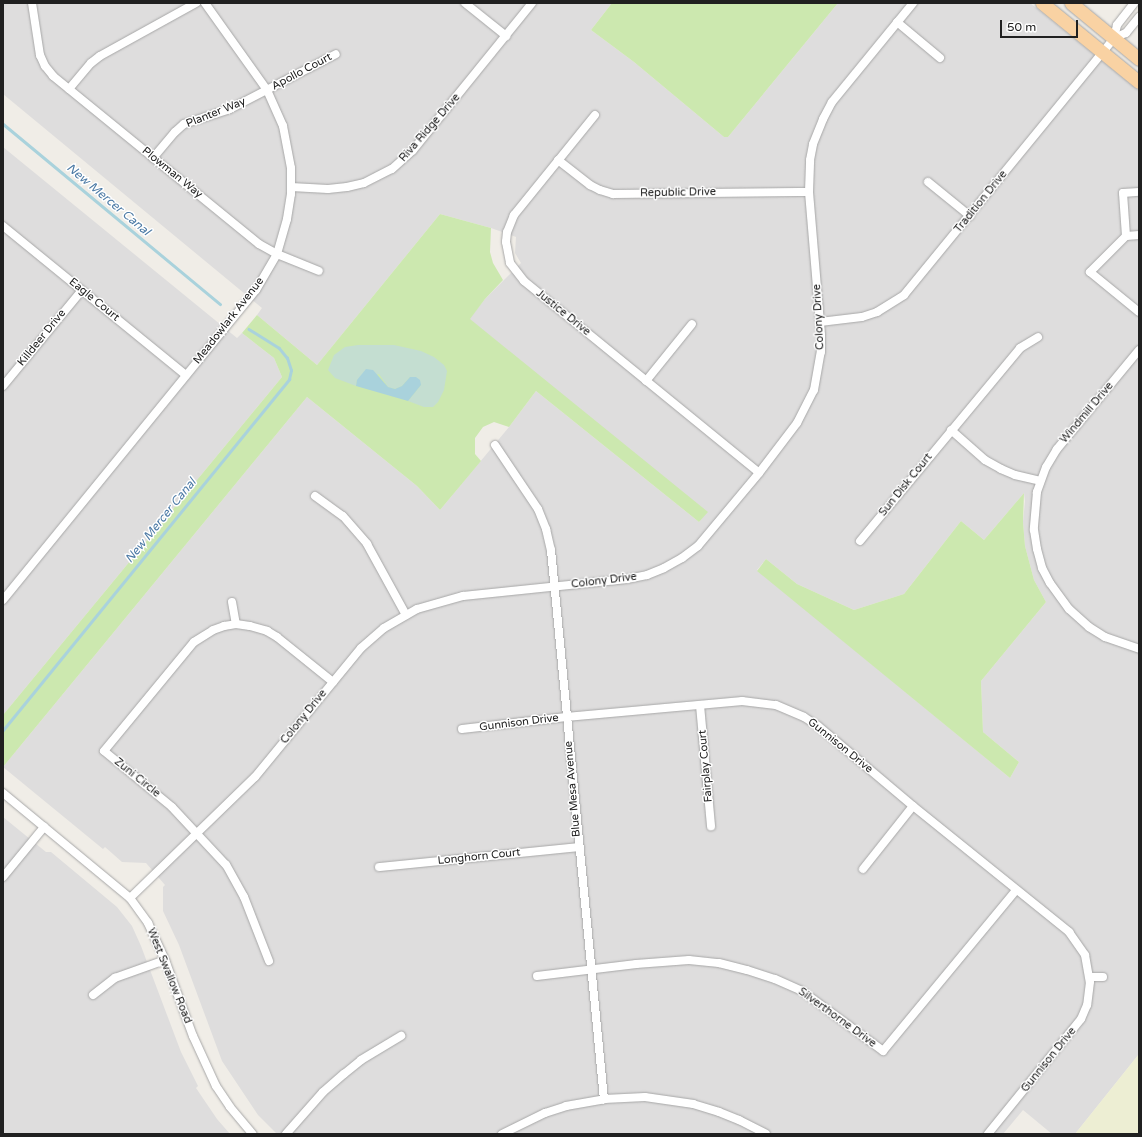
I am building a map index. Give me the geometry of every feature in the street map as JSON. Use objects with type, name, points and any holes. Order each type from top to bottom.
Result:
[{"type":"main road","points":[[1042,3],[1139,82]]},
{"type":"main road","points":[[1071,3],[1139,59]]},
{"type":"street","name":"Plowman Way","points":[[32,3],[40,55],[45,66],[53,76],[258,244],[277,254],[320,271]]},
{"type":"street","points":[[69,89],[91,63],[100,56],[196,3]]},
{"type":"street","name":"Meadowlark Avenue","points":[[3,600],[256,290],[277,254],[287,219],[291,187],[288,149],[283,126],[267,90],[205,3]]},
{"type":"street","points":[[465,3],[506,36]]},
{"type":"street","name":"Riva Ridge Drive","points":[[291,187],[328,189],[347,187],[364,183],[392,170],[413,150],[532,3]]},
{"type":"street","name":"Colony Drive","points":[[130,898],[254,778],[361,648],[375,634],[406,615],[440,602],[463,596],[627,579],[664,568],[682,558],[698,546],[797,424],[814,390],[821,352],[820,322],[809,192],[810,160],[813,144],[822,119],[836,96],[913,3]]},
{"type":"street","name":"Tradition Drive","points":[[1114,38],[1116,25],[1134,3]]},
{"type":"street","name":"Tradition Drive","points":[[820,322],[862,317],[891,304],[912,286],[1114,38],[1126,33],[1139,17]]},
{"type":"street","points":[[897,22],[940,58]]},
{"type":"street","name":"Apollo Court","points":[[267,90],[336,54]]},
{"type":"street","name":"Planter Way","points":[[153,158],[175,132],[184,124],[230,108],[267,90]]},
{"type":"street","name":"Justice Drive","points":[[595,115],[510,222],[506,242],[510,263],[524,282],[758,473]]},
{"type":"street","name":"Republic Drive","points":[[558,160],[590,185],[613,194],[809,192]]},
{"type":"street","points":[[928,182],[970,216]]},
{"type":"street","points":[[1126,236],[1123,193],[1139,192]]},
{"type":"street","name":"Eagle Court","points":[[3,226],[186,375]]},
{"type":"street","points":[[1139,235],[1126,236],[1090,272],[1139,312]]},
{"type":"street","name":"Killdeer Drive","points":[[3,386],[82,290]]},
{"type":"street","points":[[646,381],[692,324]]},
{"type":"street","name":"Sun Disk Court","points":[[860,541],[1020,348],[1038,337]]},
{"type":"street","name":"Windmill Drive","points":[[1139,350],[1057,449],[1040,481],[1034,511],[1034,530],[1039,556],[1050,583],[1069,609],[1089,627],[1110,640],[1139,649]]},
{"type":"street","points":[[951,430],[985,460],[1015,475],[1040,481]]},
{"type":"street","name":"Blue Mesa Avenue","points":[[495,445],[538,509],[546,529],[551,550],[578,847],[604,1099]]},
{"type":"street","points":[[315,496],[343,516],[367,544],[406,615]]},
{"type":"street","points":[[232,602],[236,624]]},
{"type":"street","name":"Zuni Circle","points":[[269,961],[237,882],[226,865],[198,833],[172,807],[104,751],[194,642],[213,630],[236,624],[259,628],[278,637],[333,682]]},
{"type":"street","name":"Gunnison Drive","points":[[462,729],[566,717],[742,701],[758,702],[790,710],[818,726],[912,806],[1073,937],[1085,955],[1090,977],[1089,995],[1081,1019],[988,1134]]},
{"type":"street","name":"Fairplay Court","points":[[700,705],[711,827]]},
{"type":"street","name":"West Swallow Road","points":[[3,793],[130,898],[148,923],[165,960],[193,1036],[216,1086],[230,1107],[253,1134]]},
{"type":"street","points":[[863,869],[912,806]]},
{"type":"street","points":[[3,877],[44,827]]},
{"type":"street","name":"Longhorn Court","points":[[379,867],[578,847]]},
{"type":"street","name":"Silverthorne Drive","points":[[537,976],[591,969],[689,960],[718,963],[775,979],[802,991],[883,1051],[1016,890]]},
{"type":"street","points":[[93,995],[115,978],[165,960]]},
{"type":"street","points":[[1090,977],[1103,977]]},
{"type":"street","points":[[286,1134],[323,1092],[344,1074],[361,1060],[401,1036]]},
{"type":"street","points":[[502,1134],[566,1106],[604,1099],[645,1097],[693,1104],[739,1120],[766,1134]]},
{"type":"shaded area","points":[[3,3],[612,3],[591,30],[634,62],[724,137],[728,137],[838,3],[1030,3],[1139,91],[1139,1054],[1075,1134],[1052,1134],[1023,1110],[1003,1134],[277,1134],[258,1115],[222,1061],[179,945],[163,911],[163,887],[165,885],[146,863],[122,862],[105,847],[103,849],[3,767],[307,397],[417,486],[440,510],[509,427],[536,391],[699,522],[707,512],[469,319],[485,299],[521,263],[515,253],[516,237],[491,228],[440,214],[317,365],[257,315],[262,308],[3,94]],"holes":[[[1024,493],[1025,501],[1023,522],[1025,546],[1034,580],[1046,602],[981,681],[983,732],[1019,762],[1010,778],[757,570],[766,559],[797,584],[854,610],[904,594],[961,521],[984,540]]]},
{"type":"shaded area","points":[[3,147],[237,338],[242,333],[274,358],[282,377],[3,715]]},
{"type":"shaded area","points":[[3,817],[46,852],[51,852],[117,907],[132,926],[181,1052],[198,1086],[196,1088],[217,1119],[230,1134],[3,1134]]},
{"type":"green space","points":[[612,3],[838,3],[728,137],[724,137],[634,62],[591,30]]},
{"type":"green space","points":[[440,214],[491,228],[490,252],[493,263],[503,280],[485,299],[470,319],[708,512],[699,522],[536,391],[509,427],[494,422],[483,427],[475,438],[475,454],[481,461],[440,510],[417,486],[307,397],[3,767],[3,715],[282,377],[274,358],[242,333],[257,315],[317,365]]},
{"type":"green space","points":[[358,345],[394,345],[421,351],[434,357],[444,365],[447,371],[444,390],[438,402],[433,407],[424,407],[408,401],[421,385],[410,377],[402,386],[395,389],[388,387],[379,374],[357,380],[356,386],[335,378],[328,370],[334,355],[345,347]]},
{"type":"green space","points":[[1024,493],[1023,522],[1025,546],[1034,580],[1046,602],[981,681],[983,732],[1019,762],[1010,778],[757,571],[766,559],[797,584],[854,610],[904,594],[961,521],[984,540]]},
{"type":"green space","points":[[1139,1054],[1139,1134],[1075,1134]]},
{"type":"water","points":[[366,369],[373,370],[388,387],[395,389],[402,386],[410,377],[416,377],[420,380],[421,385],[408,401],[356,386],[357,380]]},
{"type":"waterway","name":"New Mercer Canal","points":[[3,124],[220,304]]},
{"type":"waterway","name":"New Mercer Canal","points":[[3,730],[289,379],[291,370],[287,358],[279,348],[249,329]]}]
